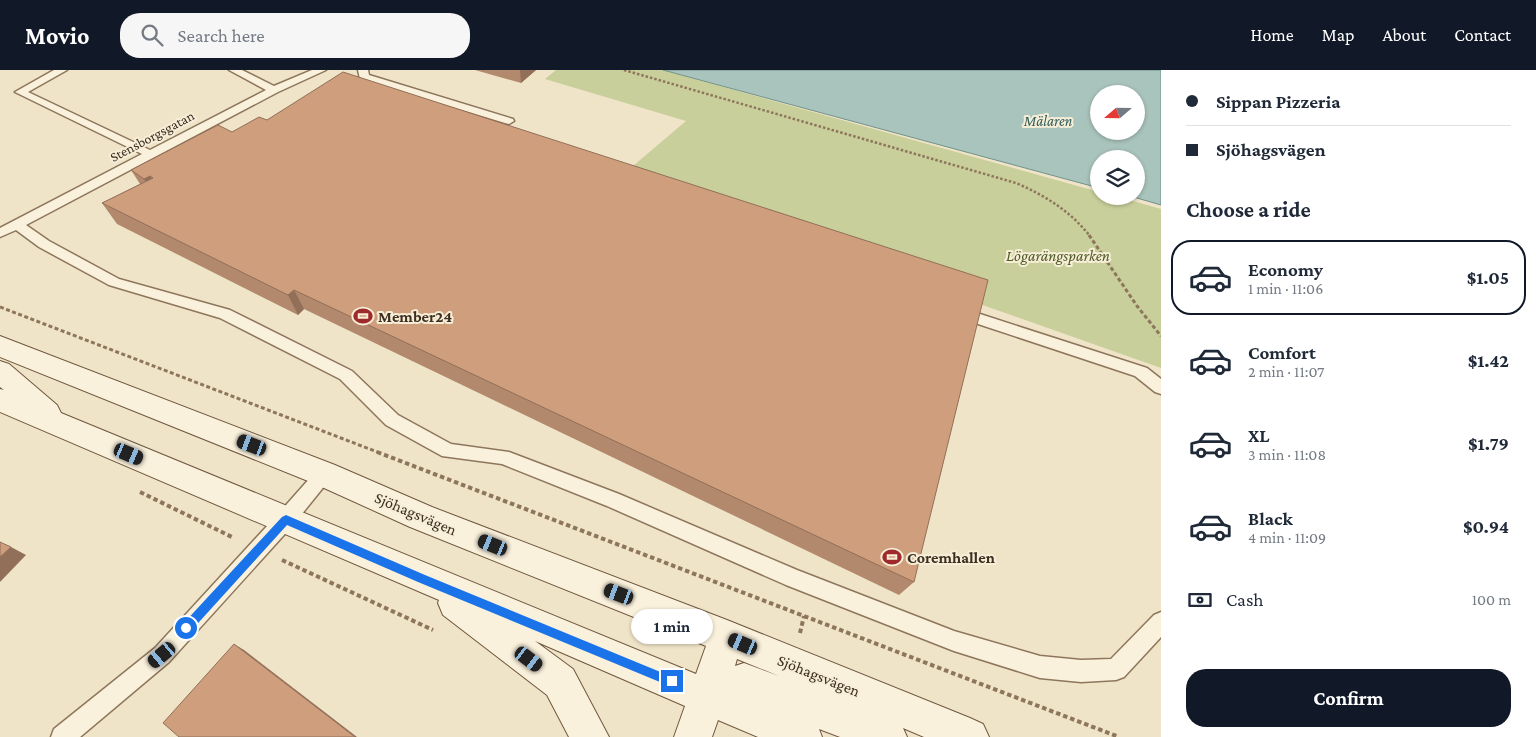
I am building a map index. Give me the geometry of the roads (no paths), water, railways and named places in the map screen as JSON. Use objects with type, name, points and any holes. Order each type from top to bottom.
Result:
[{"type":"main road","name":"Sjöhagsvägen","points":[[0,346],[324,474],[421,517],[727,637],[970,737]]},
{"type":"main road","points":[[0,371],[60,426]]},
{"type":"main road","points":[[0,400],[802,737]]},
{"type":"main road","points":[[422,578],[560,682],[590,737]]},
{"type":"main road","points":[[694,737],[727,637]]},
{"type":"main road","points":[[707,696],[744,681],[888,737]]},
{"type":"lane","points":[[62,70],[20,92],[150,154]]},
{"type":"lane","points":[[234,70],[274,90]]},
{"type":"lane","name":"Stensborgsgatan","points":[[0,233],[274,90],[321,70]]},
{"type":"lane","points":[[363,70],[364,77],[509,121]]},
{"type":"lane","points":[[17,224],[44,244],[114,282],[225,314],[346,375],[392,420],[448,451],[503,457],[613,500],[802,582],[954,641],[1040,667],[1082,671],[1116,669],[1161,622]]},
{"type":"lane","points":[[980,319],[1141,372],[1161,388]]},
{"type":"lane","points":[[62,737],[162,655],[286,520],[324,474]]},
{"type":"water","name":"Mälaren","points":[[663,70],[1161,70],[1161,205],[1145,200],[1145,150],[1090,150],[1090,186]]},
{"type":"place","name":"Member24","points":[[363,316]]},
{"type":"place","name":"Coremhallen","points":[[892,557]]},
{"type":"park label","name":"Lögarängsparken","points":[[1058,255]]}]
